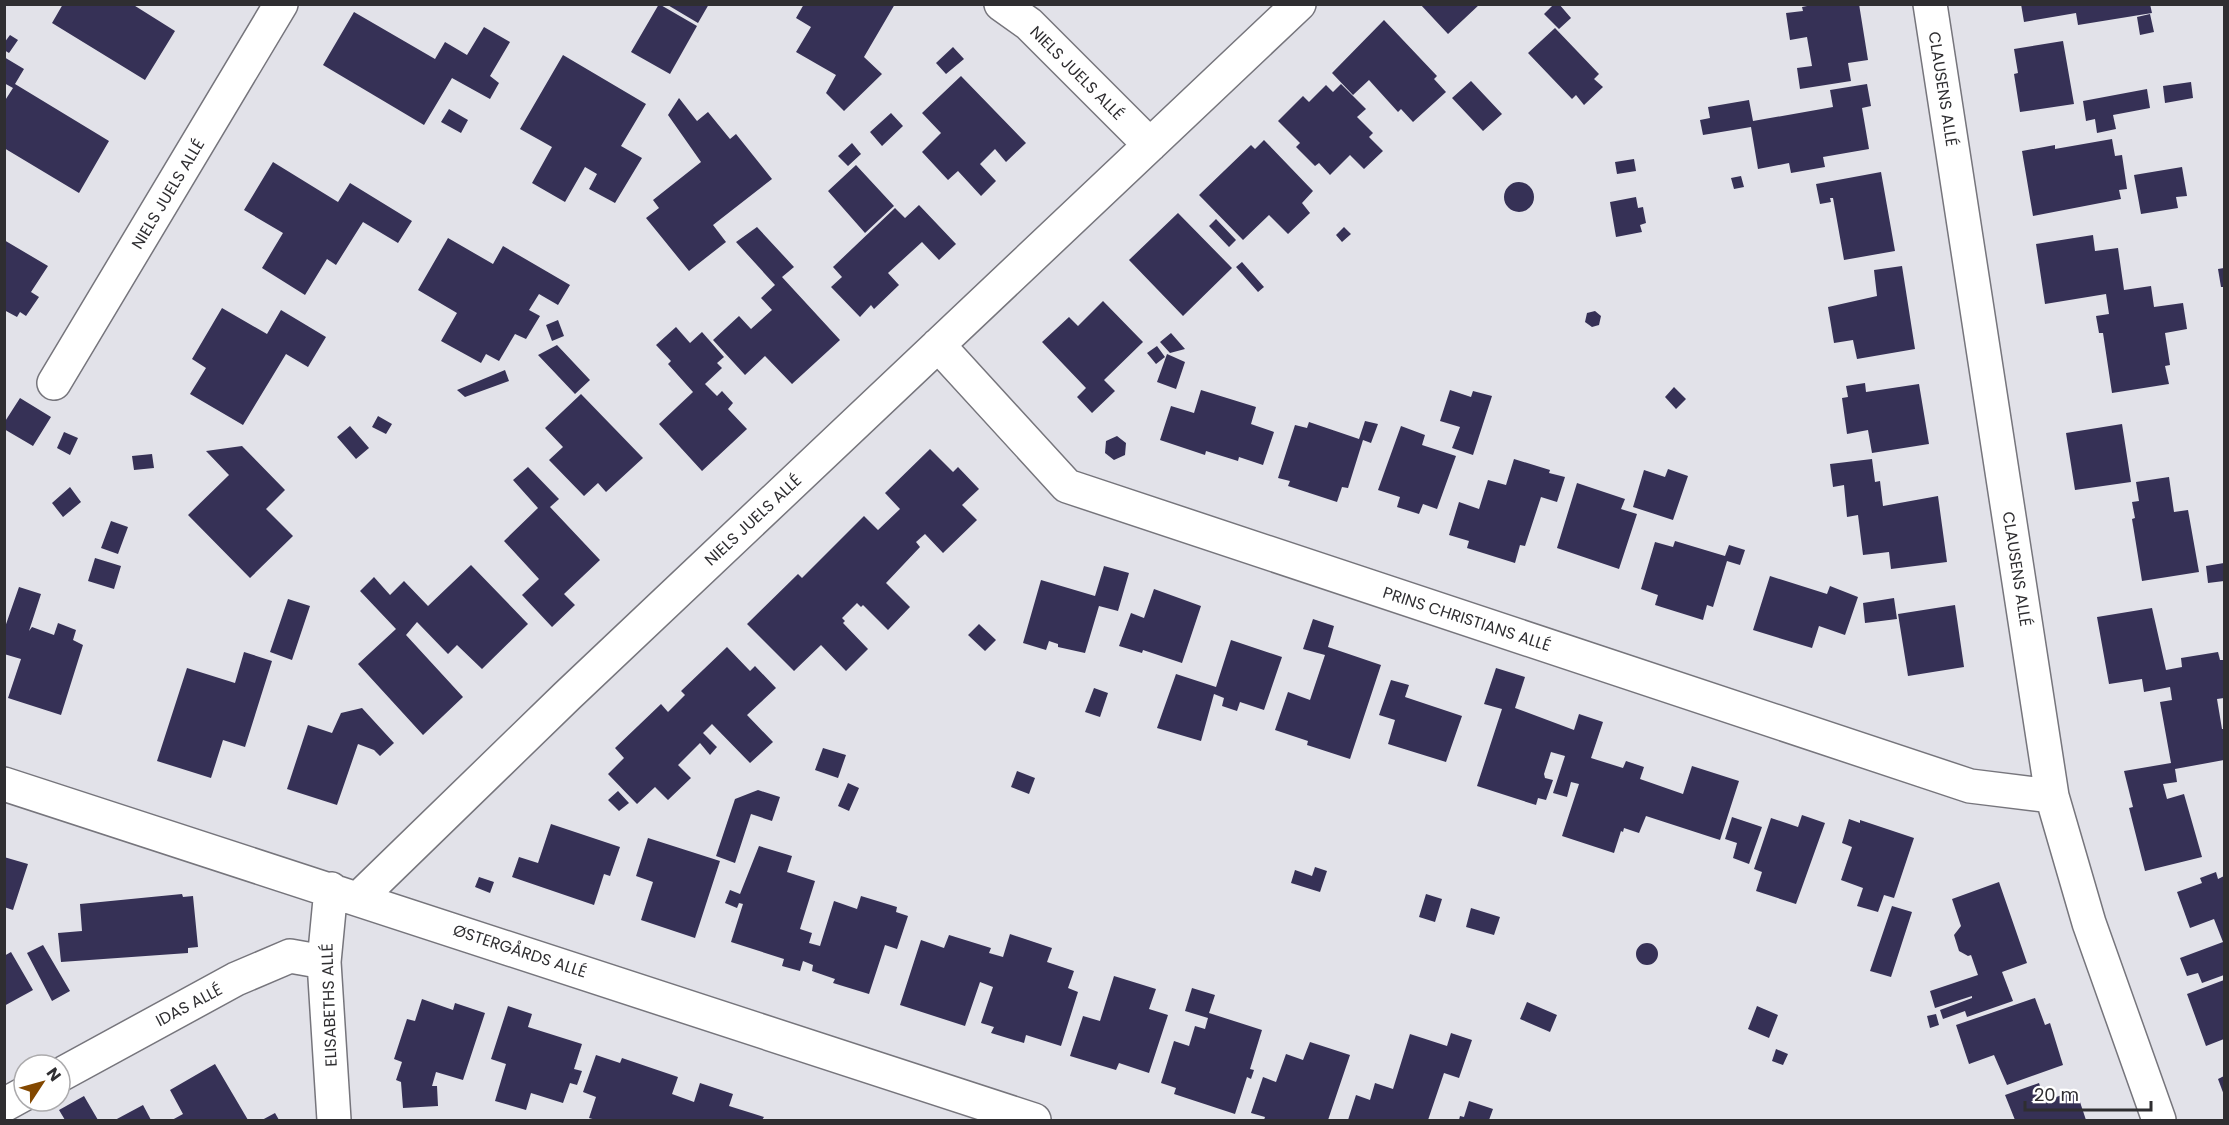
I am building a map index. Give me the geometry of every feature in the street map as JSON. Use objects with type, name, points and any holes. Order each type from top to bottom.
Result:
[{"type":"street","name":"NIELS JUELS ALLÉ","points":[[54,383],[281,4]]},
{"type":"street","name":"NIELS JUELS ALLÉ","points":[[1001,4],[1029,24],[1150,145]]},
{"type":"street","name":"NIELS JUELS ALLÉ","points":[[345,893],[567,696],[1299,4]]},
{"type":"street","name":"CLAUSENS ALLÉ","points":[[1930,4],[2052,795],[2089,923],[2159,1120]]},
{"type":"street","name":"PRINS CHRISTIANS ALLÉ","points":[[938,345],[1067,486],[1970,786],[2052,795]]},
{"type":"street","name":"ØSTERGÅRDS ALLÉ","points":[[4,784],[345,893],[1034,1120]]},
{"type":"street","name":"ELISABETHS ALLÉ","points":[[334,1120],[324,962],[345,893]]},
{"type":"street","name":"IDAS ALLÉ","points":[[72,1068],[236,979],[290,956],[324,962]]},
{"type":"building","points":[[63,4],[132,4],[175,31],[145,80],[52,23]]},
{"type":"building","points":[[659,4],[697,26],[670,74],[631,52]]},
{"type":"building","points":[[666,4],[709,4],[698,23]]},
{"type":"building","points":[[804,4],[895,4],[864,57],[882,74],[844,111],[826,93],[836,75],[796,52],[811,27],[796,18]]},
{"type":"building","points":[[1420,4],[1480,4],[1448,34]]},
{"type":"building","points":[[1554,4],[1559,4],[1571,18],[1559,29],[1544,14]]},
{"type":"building","points":[[1817,4],[1859,4],[1868,60],[1848,63],[1851,81],[1800,89],[1797,68],[1812,66],[1807,37],[1790,40],[1786,13],[1803,11],[1802,7]]},
{"type":"building","points":[[2021,4],[2150,4],[2152,13],[2078,25],[2076,13],[2024,22]]},
{"type":"building","points":[[354,12],[435,59],[445,42],[467,55],[484,27],[510,42],[490,76],[499,83],[490,99],[452,78],[424,125],[323,65]]},
{"type":"building","points":[[2150,14],[2154,32],[2140,35],[2137,17]]},
{"type":"building","points":[[1384,20],[1437,76],[1434,79],[1446,92],[1413,122],[1401,109],[1398,112],[1369,80],[1353,95],[1332,73]]},
{"type":"building","points":[[1555,28],[1599,74],[1594,79],[1603,87],[1584,105],[1576,95],[1572,99],[1528,53]]},
{"type":"building","points":[[10,35],[18,40],[9,53],[4,50],[4,43]]},
{"type":"building","points":[[2063,41],[2074,104],[2020,112],[2014,74],[2018,73],[2014,49]]},
{"type":"building","points":[[953,47],[964,59],[946,74],[936,63]]},
{"type":"building","points":[[563,55],[646,104],[621,146],[642,158],[615,203],[589,189],[597,174],[585,167],[565,202],[532,183],[552,147],[520,129]]},
{"type":"building","points":[[4,57],[24,69],[15,84],[109,141],[79,193],[4,148],[4,102],[13,88],[4,83]]},
{"type":"building","points":[[961,76],[1026,143],[1006,162],[995,149],[980,164],[996,181],[981,196],[958,171],[948,180],[922,152],[941,133],[922,113]]},
{"type":"building","points":[[1471,81],[1502,114],[1483,131],[1452,98]]},
{"type":"building","points":[[2191,82],[2193,98],[2165,103],[2163,86]]},
{"type":"building","points":[[1341,84],[1366,109],[1357,117],[1373,133],[1369,137],[1383,151],[1364,169],[1350,155],[1330,175],[1319,163],[1315,166],[1296,147],[1300,143],[1278,121],[1303,96],[1309,102],[1326,85],[1333,92]]},
{"type":"building","points":[[1867,84],[1871,106],[1862,108],[1869,149],[1823,157],[1825,167],[1791,173],[1789,163],[1758,169],[1751,127],[1703,135],[1700,120],[1710,118],[1708,107],[1749,100],[1753,121],[1833,107],[1830,90]]},
{"type":"building","points":[[2147,89],[2150,108],[2113,115],[2116,129],[2097,133],[2095,119],[2086,121],[2083,101]]},
{"type":"building","points":[[679,98],[697,121],[708,112],[730,139],[736,134],[772,179],[713,225],[726,242],[689,271],[646,218],[659,208],[653,200],[701,162],[668,115]]},
{"type":"building","points":[[449,109],[468,120],[461,133],[441,122]]},
{"type":"building","points":[[891,113],[903,126],[882,146],[870,132]]},
{"type":"building","points":[[2112,139],[2115,156],[2122,155],[2127,189],[2119,190],[2121,199],[2033,216],[2022,151],[2055,145],[2055,149]]},
{"type":"building","points":[[1264,140],[1313,191],[1302,203],[1310,213],[1288,234],[1269,215],[1243,240],[1199,195],[1251,145],[1255,149]]},
{"type":"building","points":[[852,143],[861,154],[848,166],[838,156]]},
{"type":"building","points":[[1634,159],[1636,171],[1617,174],[1615,162]]},
{"type":"building","points":[[273,162],[338,202],[350,183],[412,221],[398,243],[363,222],[336,265],[327,259],[305,295],[262,268],[283,233],[244,210]]},
{"type":"building","points":[[856,165],[894,206],[865,233],[828,191]]},
{"type":"building","points":[[2182,167],[2187,196],[2176,197],[2178,208],[2141,214],[2134,175]]},
{"type":"building","points":[[1881,172],[1895,251],[1844,260],[1833,198],[1830,198],[1831,202],[1820,204],[1816,184]]},
{"type":"building","points":[[1741,176],[1744,187],[1734,189],[1731,178]]},
{"type":"building","points":[[1519,182],[1530,186],[1534,197],[1530,208],[1519,212],[1508,208],[1504,197],[1508,186]]},
{"type":"building","points":[[1636,197],[1638,208],[1643,207],[1646,223],[1640,225],[1642,232],[1616,237],[1610,202]]},
{"type":"building","points":[[919,205],[956,244],[939,260],[922,242],[888,273],[899,285],[874,309],[871,305],[860,317],[831,287],[842,277],[833,267],[895,208],[905,218]]},
{"type":"building","points":[[1178,213],[1232,268],[1183,316],[1129,260]]},
{"type":"building","points":[[1216,219],[1236,240],[1229,247],[1209,226]]},
{"type":"building","points":[[757,227],[794,267],[782,277],[840,340],[792,384],[765,356],[745,375],[713,340],[739,316],[751,329],[772,310],[761,298],[775,285],[736,242]]},
{"type":"building","points":[[1344,227],[1351,234],[1342,242],[1336,235]]},
{"type":"building","points":[[2093,235],[2095,251],[2118,248],[2124,290],[2151,286],[2154,307],[2183,303],[2187,329],[2165,333],[2170,365],[2165,366],[2169,384],[2112,393],[2103,333],[2099,333],[2096,316],[2109,314],[2106,294],[2045,304],[2036,244]]},
{"type":"building","points":[[448,238],[493,264],[503,246],[570,285],[558,305],[539,294],[529,310],[540,316],[526,339],[515,334],[499,361],[486,354],[481,363],[441,341],[457,313],[418,290]]},
{"type":"building","points":[[4,240],[48,266],[31,292],[39,297],[26,316],[20,312],[17,317],[4,310]]},
{"type":"building","points":[[1242,262],[1264,287],[1258,292],[1236,267]]},
{"type":"building","points":[[1902,266],[1915,349],[1857,359],[1853,340],[1834,343],[1828,307],[1877,296],[1874,270]]},
{"type":"building","points":[[2224,268],[2224,287],[2221,287],[2218,269]]},
{"type":"building","points":[[1103,301],[1143,342],[1104,380],[1115,391],[1092,413],[1077,397],[1086,388],[1042,342],[1069,317],[1078,326]]},
{"type":"building","points":[[222,308],[267,334],[281,310],[326,337],[308,367],[286,354],[243,425],[190,394],[206,368],[192,359]]},
{"type":"building","points":[[1595,311],[1601,316],[1599,325],[1592,327],[1585,322],[1587,313]]},
{"type":"building","points":[[558,320],[564,336],[552,341],[546,325]]},
{"type":"building","points":[[676,327],[690,343],[702,332],[724,357],[717,363],[722,368],[705,384],[717,396],[722,391],[733,403],[728,409],[747,429],[702,471],[659,424],[693,392],[668,364],[671,361],[656,345]]},
{"type":"building","points":[[1171,333],[1185,349],[1170,353],[1160,342]]},
{"type":"building","points":[[557,345],[590,380],[575,394],[538,355]]},
{"type":"building","points":[[1157,346],[1165,357],[1156,364],[1147,353]]},
{"type":"building","points":[[1167,354],[1185,362],[1176,389],[1157,382]]},
{"type":"building","points":[[505,370],[509,381],[465,397],[457,390]]},
{"type":"building","points":[[1865,383],[1866,392],[1919,384],[1929,444],[1872,453],[1868,430],[1847,434],[1842,398],[1848,397],[1846,386]]},
{"type":"building","points":[[1674,387],[1686,399],[1676,409],[1665,397]]},
{"type":"building","points":[[1201,390],[1256,407],[1251,424],[1274,432],[1263,465],[1239,457],[1238,461],[1206,451],[1205,455],[1160,440],[1171,406],[1194,413]]},
{"type":"building","points":[[1450,390],[1471,397],[1473,391],[1492,396],[1473,455],[1452,448],[1460,427],[1440,421]]},
{"type":"building","points":[[581,394],[643,458],[606,492],[598,483],[584,496],[549,460],[563,447],[545,428]]},
{"type":"building","points":[[20,398],[51,417],[33,446],[4,429],[4,423]]},
{"type":"building","points":[[378,416],[392,424],[386,434],[372,427]]},
{"type":"building","points":[[1365,421],[1378,424],[1371,443],[1363,440],[1348,488],[1342,487],[1337,502],[1288,486],[1290,481],[1278,478],[1295,425],[1307,428],[1309,422],[1359,439]]},
{"type":"building","points":[[2122,424],[2131,482],[2075,490],[2066,433]]},
{"type":"building","points":[[350,426],[369,448],[356,459],[337,437]]},
{"type":"building","points":[[1401,426],[1425,435],[1422,445],[1456,456],[1437,509],[1423,504],[1419,514],[1397,507],[1400,497],[1378,490]]},
{"type":"building","points":[[64,432],[78,438],[70,455],[57,448]]},
{"type":"building","points":[[1117,436],[1126,443],[1125,455],[1114,460],[1105,453],[1106,441]]},
{"type":"building","points":[[242,446],[285,490],[266,509],[293,536],[250,578],[188,515],[229,475],[206,451]]},
{"type":"building","points":[[930,449],[953,472],[958,467],[979,489],[962,505],[977,520],[943,553],[925,534],[916,542],[920,547],[886,583],[910,607],[888,630],[863,605],[861,607],[857,603],[842,618],[845,621],[843,623],[868,649],[846,671],[821,645],[794,671],[747,624],[798,574],[802,578],[864,516],[878,530],[900,509],[885,493]]},
{"type":"building","points":[[152,454],[154,468],[134,470],[132,456]]},
{"type":"building","points":[[1514,459],[1565,477],[1557,502],[1541,497],[1525,546],[1520,545],[1515,563],[1467,548],[1469,541],[1449,535],[1459,502],[1479,509],[1488,480],[1506,485]]},
{"type":"building","points":[[1872,459],[1875,482],[1880,481],[1883,506],[1938,496],[1947,562],[1891,569],[1889,552],[1863,555],[1858,515],[1847,517],[1844,485],[1833,487],[1830,464]]},
{"type":"building","points":[[528,467],[559,499],[550,507],[600,560],[564,594],[575,605],[552,627],[522,595],[539,579],[504,541],[538,508],[513,480]]},
{"type":"building","points":[[1668,469],[1688,476],[1673,520],[1633,507],[1644,470],[1665,477]]},
{"type":"building","points":[[2169,477],[2174,512],[2188,510],[2199,572],[2142,581],[2132,519],[2135,518],[2132,502],[2139,501],[2136,482]]},
{"type":"building","points":[[1577,483],[1625,499],[1621,509],[1637,514],[1619,569],[1557,548]]},
{"type":"building","points":[[70,487],[81,502],[63,517],[52,503]]},
{"type":"building","points":[[111,521],[128,527],[118,554],[101,548]]},
{"type":"building","points":[[1675,541],[1725,556],[1729,545],[1745,550],[1740,565],[1727,561],[1713,607],[1707,605],[1703,620],[1655,605],[1658,595],[1641,589],[1655,542],[1673,547]]},
{"type":"building","points":[[95,558],[121,566],[114,589],[88,581]]},
{"type":"building","points":[[2224,563],[2224,581],[2208,583],[2206,566]]},
{"type":"building","points":[[471,565],[528,624],[482,669],[457,645],[448,654],[417,622],[406,635],[463,697],[423,735],[358,664],[396,629],[360,591],[374,577],[390,595],[404,581],[428,606]]},
{"type":"building","points":[[1104,566],[1129,573],[1118,611],[1099,606],[1085,653],[1058,647],[1058,644],[1049,641],[1046,650],[1023,643],[1041,580],[1095,596]]},
{"type":"building","points":[[1770,576],[1827,594],[1830,586],[1858,597],[1845,635],[1819,626],[1812,648],[1753,630]]},
{"type":"building","points":[[19,587],[41,594],[29,631],[32,627],[54,635],[58,623],[76,630],[73,640],[83,645],[61,715],[8,698],[21,659],[4,654],[4,630]]},
{"type":"building","points":[[1154,589],[1201,606],[1182,663],[1143,650],[1142,653],[1119,646],[1131,613],[1144,618]]},
{"type":"building","points":[[1894,598],[1897,619],[1865,623],[1863,603]]},
{"type":"building","points":[[288,599],[310,606],[292,660],[270,652]]},
{"type":"building","points":[[1955,605],[1964,667],[1908,676],[1898,614]]},
{"type":"building","points":[[2152,608],[2166,670],[2182,667],[2181,658],[2218,652],[2220,660],[2224,660],[2224,698],[2217,699],[2222,729],[2224,729],[2224,760],[2175,769],[2177,782],[2163,784],[2167,799],[2184,794],[2202,857],[2145,871],[2129,808],[2133,807],[2124,771],[2171,763],[2160,702],[2172,700],[2170,687],[2144,692],[2142,679],[2109,684],[2097,617]]},
{"type":"building","points":[[1313,619],[1334,626],[1328,647],[1381,665],[1350,759],[1307,745],[1308,741],[1275,730],[1288,692],[1310,700],[1325,655],[1303,649]]},
{"type":"building","points":[[979,624],[996,640],[985,651],[968,635]]},
{"type":"building","points":[[1231,640],[1282,657],[1264,710],[1240,702],[1237,711],[1222,706],[1224,698],[1214,694],[1201,741],[1157,728],[1176,674],[1216,687]]},
{"type":"building","points":[[727,647],[750,671],[755,666],[776,688],[747,715],[773,742],[750,763],[712,724],[703,733],[717,747],[710,755],[700,743],[678,765],[691,778],[668,800],[655,787],[637,804],[608,774],[624,758],[615,748],[661,704],[668,712],[685,695],[681,691]]},
{"type":"building","points":[[244,652],[272,661],[245,747],[223,740],[211,778],[157,761],[187,668],[235,683]]},
{"type":"building","points":[[1496,668],[1525,677],[1515,708],[1574,730],[1579,714],[1603,722],[1591,758],[1623,768],[1626,761],[1644,767],[1640,779],[1683,794],[1692,766],[1739,781],[1720,840],[1646,816],[1639,833],[1624,828],[1623,832],[1621,831],[1614,853],[1562,836],[1579,784],[1571,782],[1567,797],[1553,793],[1565,756],[1551,752],[1544,774],[1545,778],[1553,780],[1546,800],[1538,798],[1536,805],[1477,786],[1502,709],[1484,704]]},
{"type":"building","points":[[1391,680],[1409,685],[1405,697],[1462,716],[1446,762],[1388,744],[1395,720],[1379,715]]},
{"type":"building","points":[[1094,688],[1108,693],[1100,717],[1085,712]]},
{"type":"building","points":[[362,708],[394,743],[380,756],[374,750],[358,744],[337,805],[287,789],[308,725],[332,733],[341,713]]},
{"type":"building","points":[[823,748],[846,755],[838,778],[815,770]]},
{"type":"building","points":[[1017,771],[1035,778],[1029,794],[1011,787]]},
{"type":"building","points":[[848,783],[859,788],[849,811],[838,806]]},
{"type":"building","points":[[758,790],[780,797],[772,821],[751,814],[735,863],[716,856],[735,799]]},
{"type":"building","points":[[618,791],[629,803],[619,811],[608,800]]},
{"type":"building","points":[[1802,815],[1825,823],[1796,904],[1756,891],[1762,872],[1754,869],[1771,818],[1798,827]]},
{"type":"building","points":[[1732,817],[1762,827],[1749,864],[1733,858],[1737,843],[1725,839]]},
{"type":"building","points":[[1849,819],[1860,823],[1860,820],[1914,838],[1894,898],[1884,895],[1878,912],[1857,906],[1863,888],[1841,880],[1852,847],[1842,843]]},
{"type":"building","points":[[551,824],[620,847],[610,876],[604,874],[594,905],[512,877],[519,857],[538,863]]},
{"type":"building","points":[[648,838],[720,861],[695,938],[641,920],[653,882],[636,876]]},
{"type":"building","points":[[759,846],[792,856],[787,872],[815,881],[800,929],[812,933],[809,943],[820,946],[834,901],[857,909],[861,896],[897,907],[896,912],[908,916],[897,949],[885,945],[869,994],[833,983],[835,979],[812,971],[813,965],[803,961],[800,971],[782,966],[784,959],[731,942],[743,904],[739,903],[737,908],[725,903],[730,890],[740,894]]},
{"type":"building","points":[[4,857],[28,864],[13,910],[4,907]]},
{"type":"building","points":[[1315,867],[1327,871],[1320,892],[1291,883],[1295,870],[1312,876]]},
{"type":"building","points":[[2216,872],[2218,879],[2224,876],[2224,975],[2202,983],[2198,973],[2187,976],[2180,958],[2223,942],[2214,919],[2190,928],[2177,892],[2202,883],[2200,878]]},
{"type":"building","points":[[479,877],[494,882],[490,893],[475,887]]},
{"type":"building","points":[[1999,882],[2027,963],[2002,972],[2013,1001],[1967,1017],[1965,1011],[1943,1019],[1940,1010],[1972,998],[1972,996],[1935,1008],[1930,991],[1978,975],[1971,955],[1968,956],[1959,951],[1954,935],[1961,926],[1952,899]]},
{"type":"building","points":[[182,894],[183,897],[193,896],[198,947],[188,948],[188,953],[61,962],[58,933],[82,931],[80,904]]},
{"type":"building","points":[[1426,894],[1442,899],[1435,922],[1419,917]]},
{"type":"building","points":[[1892,906],[1912,912],[1891,977],[1870,971]]},
{"type":"building","points":[[1471,908],[1500,917],[1494,935],[1466,927]]},
{"type":"building","points":[[1010,934],[1052,948],[1047,962],[1074,971],[1068,988],[1078,992],[1061,1046],[1026,1035],[1024,1043],[991,1033],[994,1027],[981,1023],[993,987],[980,982],[965,1026],[900,1005],[921,940],[944,948],[949,935],[991,948],[989,953],[1003,957]]},
{"type":"building","points":[[1647,943],[1655,946],[1658,954],[1655,962],[1647,965],[1639,962],[1636,954],[1639,946]]},
{"type":"building","points":[[43,945],[70,991],[52,1001],[27,953]]},
{"type":"building","points":[[11,952],[33,990],[4,1006],[4,956]]},
{"type":"building","points":[[1114,976],[1156,989],[1149,1009],[1168,1015],[1149,1073],[1119,1063],[1116,1070],[1070,1056],[1083,1016],[1100,1021]]},
{"type":"building","points":[[2224,980],[2224,1039],[2206,1046],[2187,994]]},
{"type":"building","points":[[1192,988],[1215,995],[1209,1013],[1262,1030],[1250,1069],[1254,1070],[1251,1079],[1247,1077],[1235,1114],[1174,1094],[1176,1088],[1161,1083],[1174,1041],[1189,1046],[1195,1026],[1205,1029],[1208,1018],[1185,1011]]},
{"type":"building","points":[[2035,998],[2045,1025],[2050,1023],[2063,1065],[2007,1085],[1994,1055],[1969,1064],[1956,1025]]},
{"type":"building","points":[[422,999],[453,1010],[455,1003],[485,1013],[463,1080],[436,1072],[432,1086],[437,1086],[438,1106],[403,1108],[401,1082],[396,1080],[402,1062],[394,1059],[407,1019],[415,1021]]},
{"type":"building","points":[[1527,1002],[1557,1015],[1550,1032],[1520,1019]]},
{"type":"building","points":[[508,1006],[532,1014],[528,1027],[582,1044],[574,1069],[582,1071],[577,1085],[570,1083],[563,1103],[531,1093],[526,1110],[495,1101],[506,1064],[491,1059]]},
{"type":"building","points":[[1757,1006],[1778,1015],[1769,1038],[1748,1029]]},
{"type":"building","points":[[1936,1014],[1939,1025],[1930,1028],[1927,1016]]},
{"type":"building","points":[[1451,1033],[1472,1040],[1459,1078],[1444,1073],[1428,1120],[1348,1120],[1356,1095],[1370,1100],[1375,1083],[1393,1089],[1410,1034],[1447,1046]]},
{"type":"building","points":[[1310,1042],[1350,1055],[1328,1120],[1264,1120],[1265,1117],[1251,1113],[1263,1077],[1276,1082],[1286,1054],[1303,1060]]},
{"type":"building","points":[[1776,1049],[1788,1054],[1783,1065],[1772,1061]]},
{"type":"building","points":[[596,1055],[620,1063],[622,1058],[678,1077],[672,1094],[694,1102],[700,1083],[733,1094],[729,1106],[764,1117],[762,1120],[596,1120],[589,1118],[596,1097],[583,1092]]},
{"type":"building","points":[[215,1064],[248,1120],[172,1120],[183,1114],[170,1090]]},
{"type":"building","points":[[2224,1076],[2224,1095],[2218,1079]]},
{"type":"building","points":[[2039,1083],[2045,1101],[2076,1090],[2086,1120],[2015,1120],[2005,1095]]},
{"type":"building","points":[[84,1096],[98,1120],[65,1120],[61,1113],[72,1113],[72,1103]]},
{"type":"building","points":[[1469,1101],[1493,1109],[1489,1120],[1459,1120],[1460,1116],[1464,1117]]},
{"type":"building","points":[[143,1105],[151,1120],[115,1120]]},
{"type":"building","points":[[275,1113],[279,1120],[262,1120]]}]
